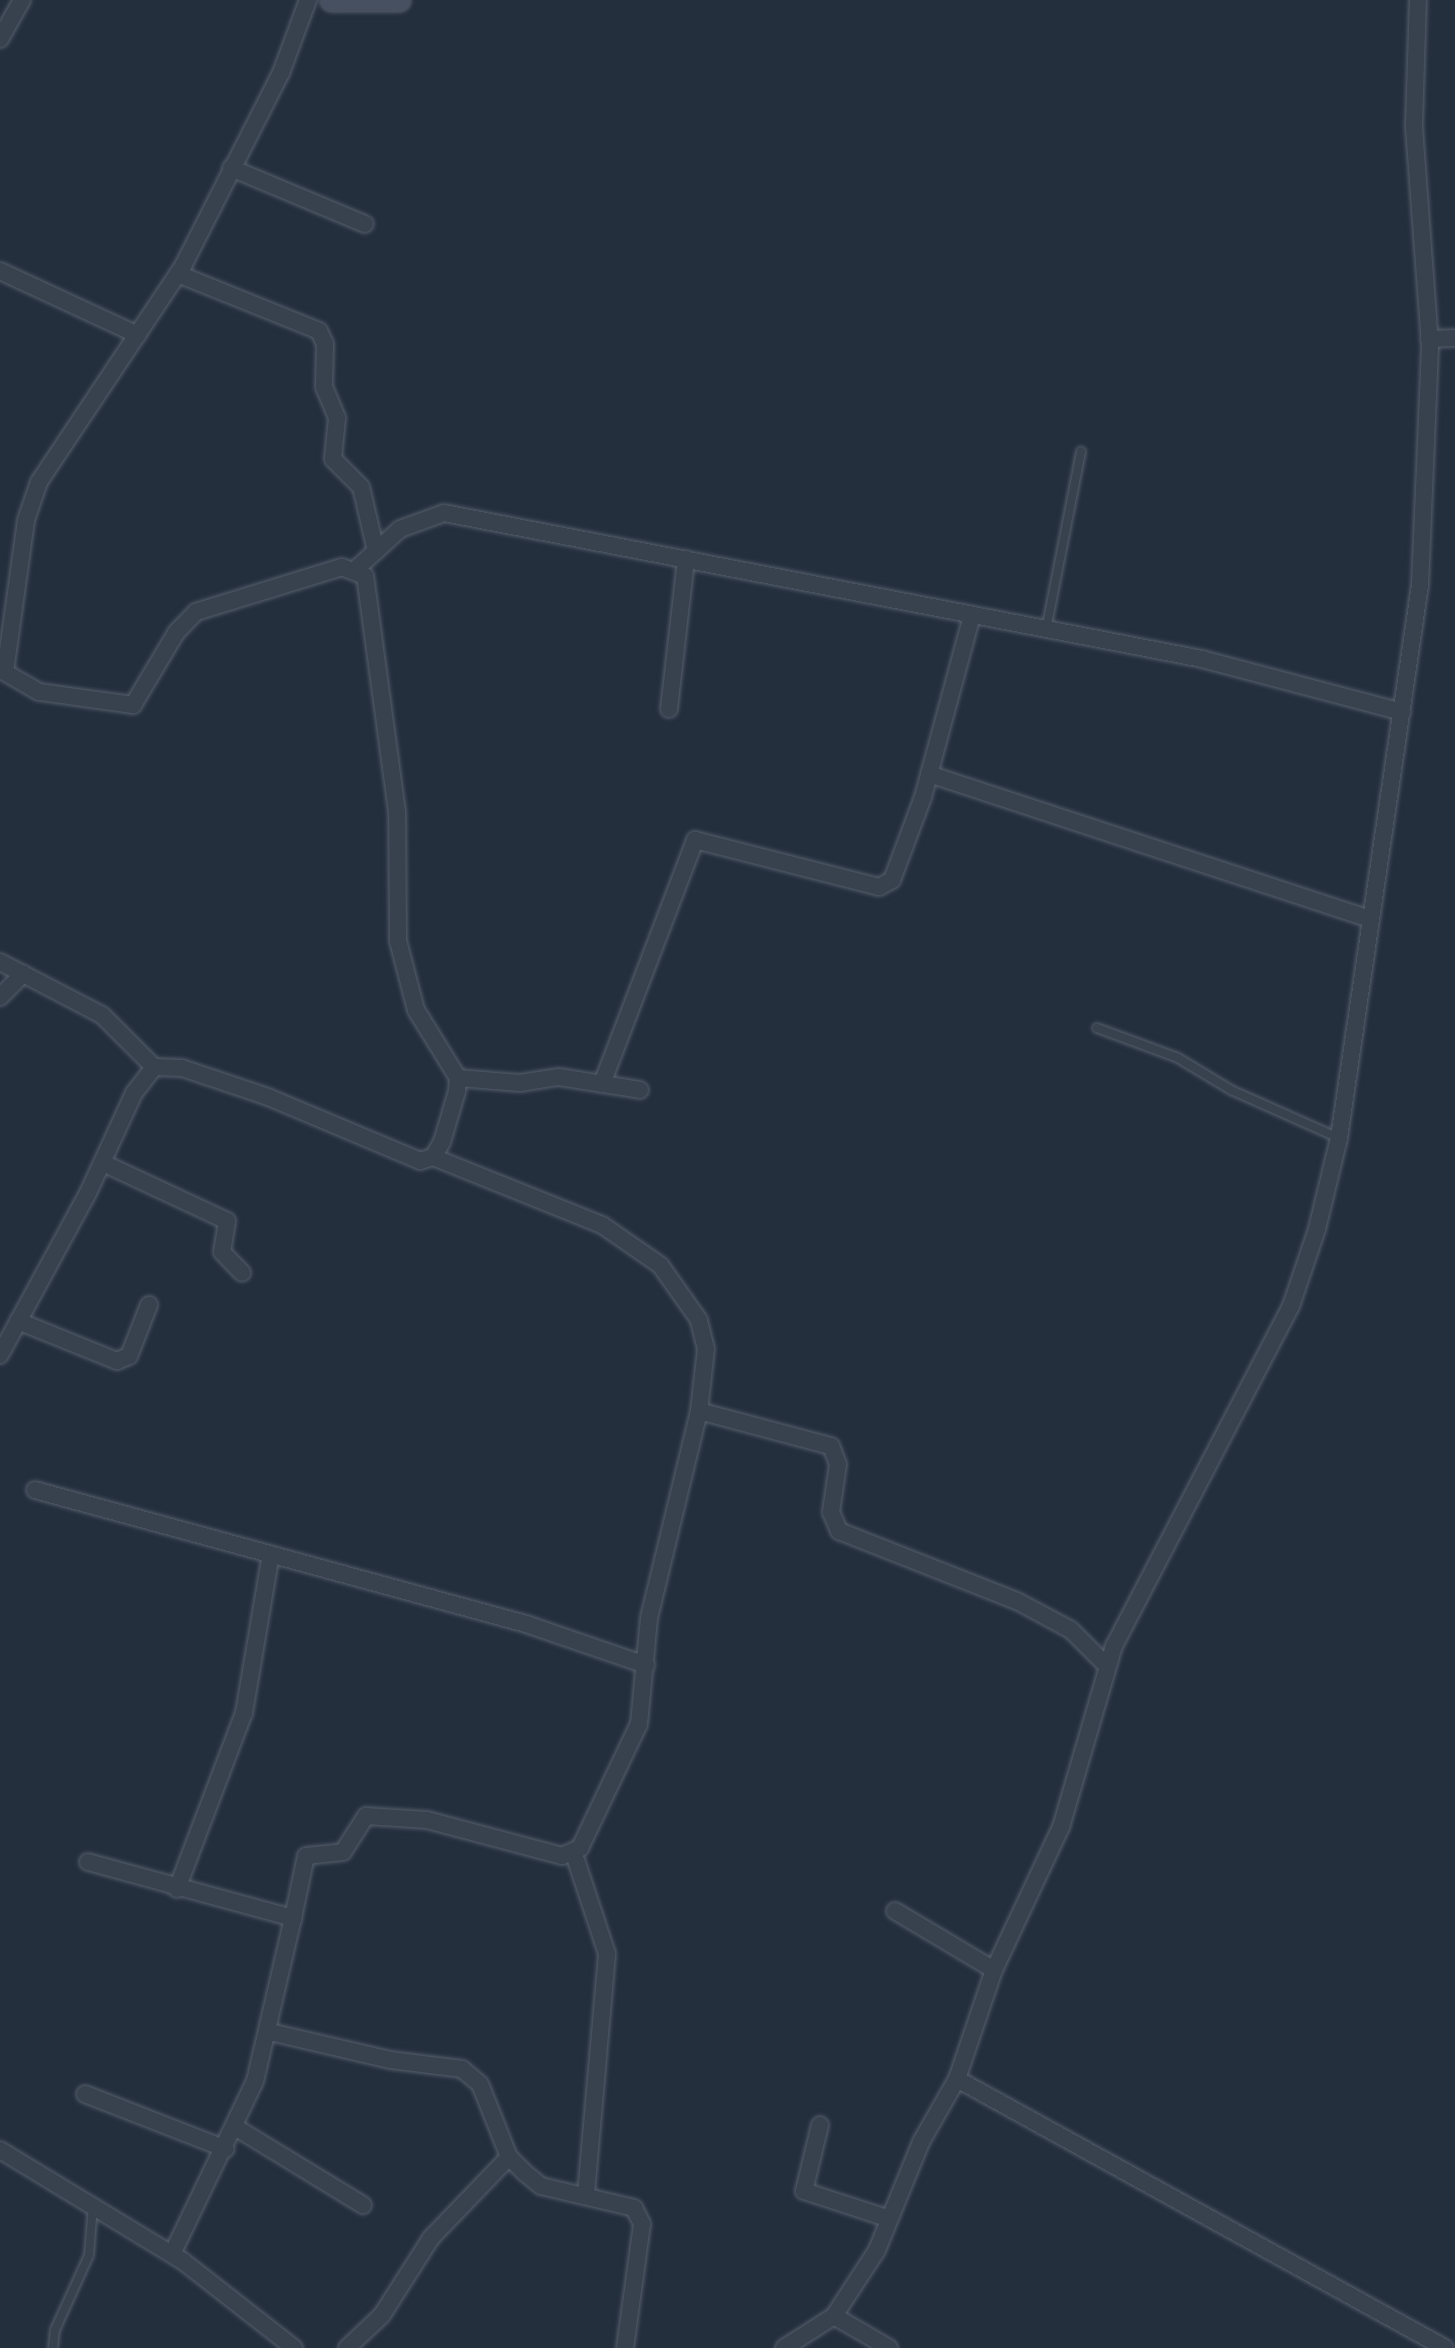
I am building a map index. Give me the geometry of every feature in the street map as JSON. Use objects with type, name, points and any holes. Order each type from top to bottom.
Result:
[{"type":"street","points":[[0,39],[22,0]]},
{"type":"street","points":[[308,0],[281,73],[178,274],[32,499],[3,671],[39,692],[133,705],[176,633],[196,612],[282,582],[356,569],[400,529],[444,513],[1202,659],[1402,712]]},
{"type":"street","points":[[331,0],[399,0]]},
{"type":"street","points":[[784,2348],[834,2316],[862,2279],[921,2142],[957,2080],[994,1970],[1061,1827],[1106,1665],[1291,1306],[1339,1138],[1420,585],[1429,338],[1414,125],[1418,0]]},
{"type":"street","points":[[231,168],[365,224]]},
{"type":"street","points":[[0,271],[138,335]]},
{"type":"street","points":[[178,274],[319,331],[326,345],[324,387],[337,418],[333,459],[361,487],[376,551]]},
{"type":"street","points":[[1429,338],[1455,338]]},
{"type":"street","points":[[668,709],[686,559]]},
{"type":"street","points":[[356,569],[368,592],[393,761],[404,968],[423,1026],[458,1078],[442,1142],[433,1157]]},
{"type":"street","points":[[602,1084],[695,840],[887,885],[929,774],[972,615]]},
{"type":"street","points":[[929,774],[1369,919]]},
{"type":"street","points":[[0,962],[102,1015],[154,1067],[183,1068],[268,1097],[402,1158],[433,1157],[602,1226],[660,1265],[699,1320],[706,1349],[699,1411],[649,1618],[639,1724],[573,1854],[607,1954],[586,2194]]},
{"type":"street","points":[[0,997],[23,974]]},
{"type":"street","points":[[0,1355],[103,1163],[134,1093],[154,1067]]},
{"type":"street","points":[[458,1078],[528,1083],[559,1077],[640,1090]]},
{"type":"street","points":[[103,1163],[227,1221],[222,1252],[242,1273]]},
{"type":"street","points":[[18,1321],[117,1361],[129,1356],[149,1305]]},
{"type":"street","points":[[699,1411],[831,1447],[838,1464],[831,1513],[839,1531],[1017,1601],[1072,1630],[1106,1665]]},
{"type":"street","points":[[35,1490],[270,1559],[526,1624],[646,1665]]},
{"type":"street","points":[[177,1889],[244,1713],[270,1559]]},
{"type":"street","points":[[172,2253],[226,2149],[270,2032],[306,1856],[343,1852],[366,1816],[427,1821],[573,1854]]},
{"type":"street","points":[[88,1862],[177,1889],[293,1918]]},
{"type":"street","points":[[895,1911],[994,1970]]},
{"type":"street","points":[[270,2032],[468,2072],[480,2084],[509,2157],[541,2186],[586,2194],[634,2208],[642,2224],[625,2348]]},
{"type":"street","points":[[957,2080],[1445,2348]]},
{"type":"street","points":[[85,2094],[226,2149]]},
{"type":"street","points":[[820,2125],[804,2192],[890,2219]]},
{"type":"street","points":[[235,2127],[363,2205]]},
{"type":"street","points":[[0,2150],[172,2253],[294,2348]]},
{"type":"street","points":[[348,2348],[382,2315],[431,2238],[509,2157]]},
{"type":"street","points":[[834,2316],[889,2348]]},
{"type":"lane","points":[[1046,630],[1082,451]]},
{"type":"lane","points":[[1097,1028],[1178,1058],[1231,1090],[1339,1138]]},
{"type":"lane","points":[[54,2348],[55,2330],[89,2255],[93,2204]]}]
